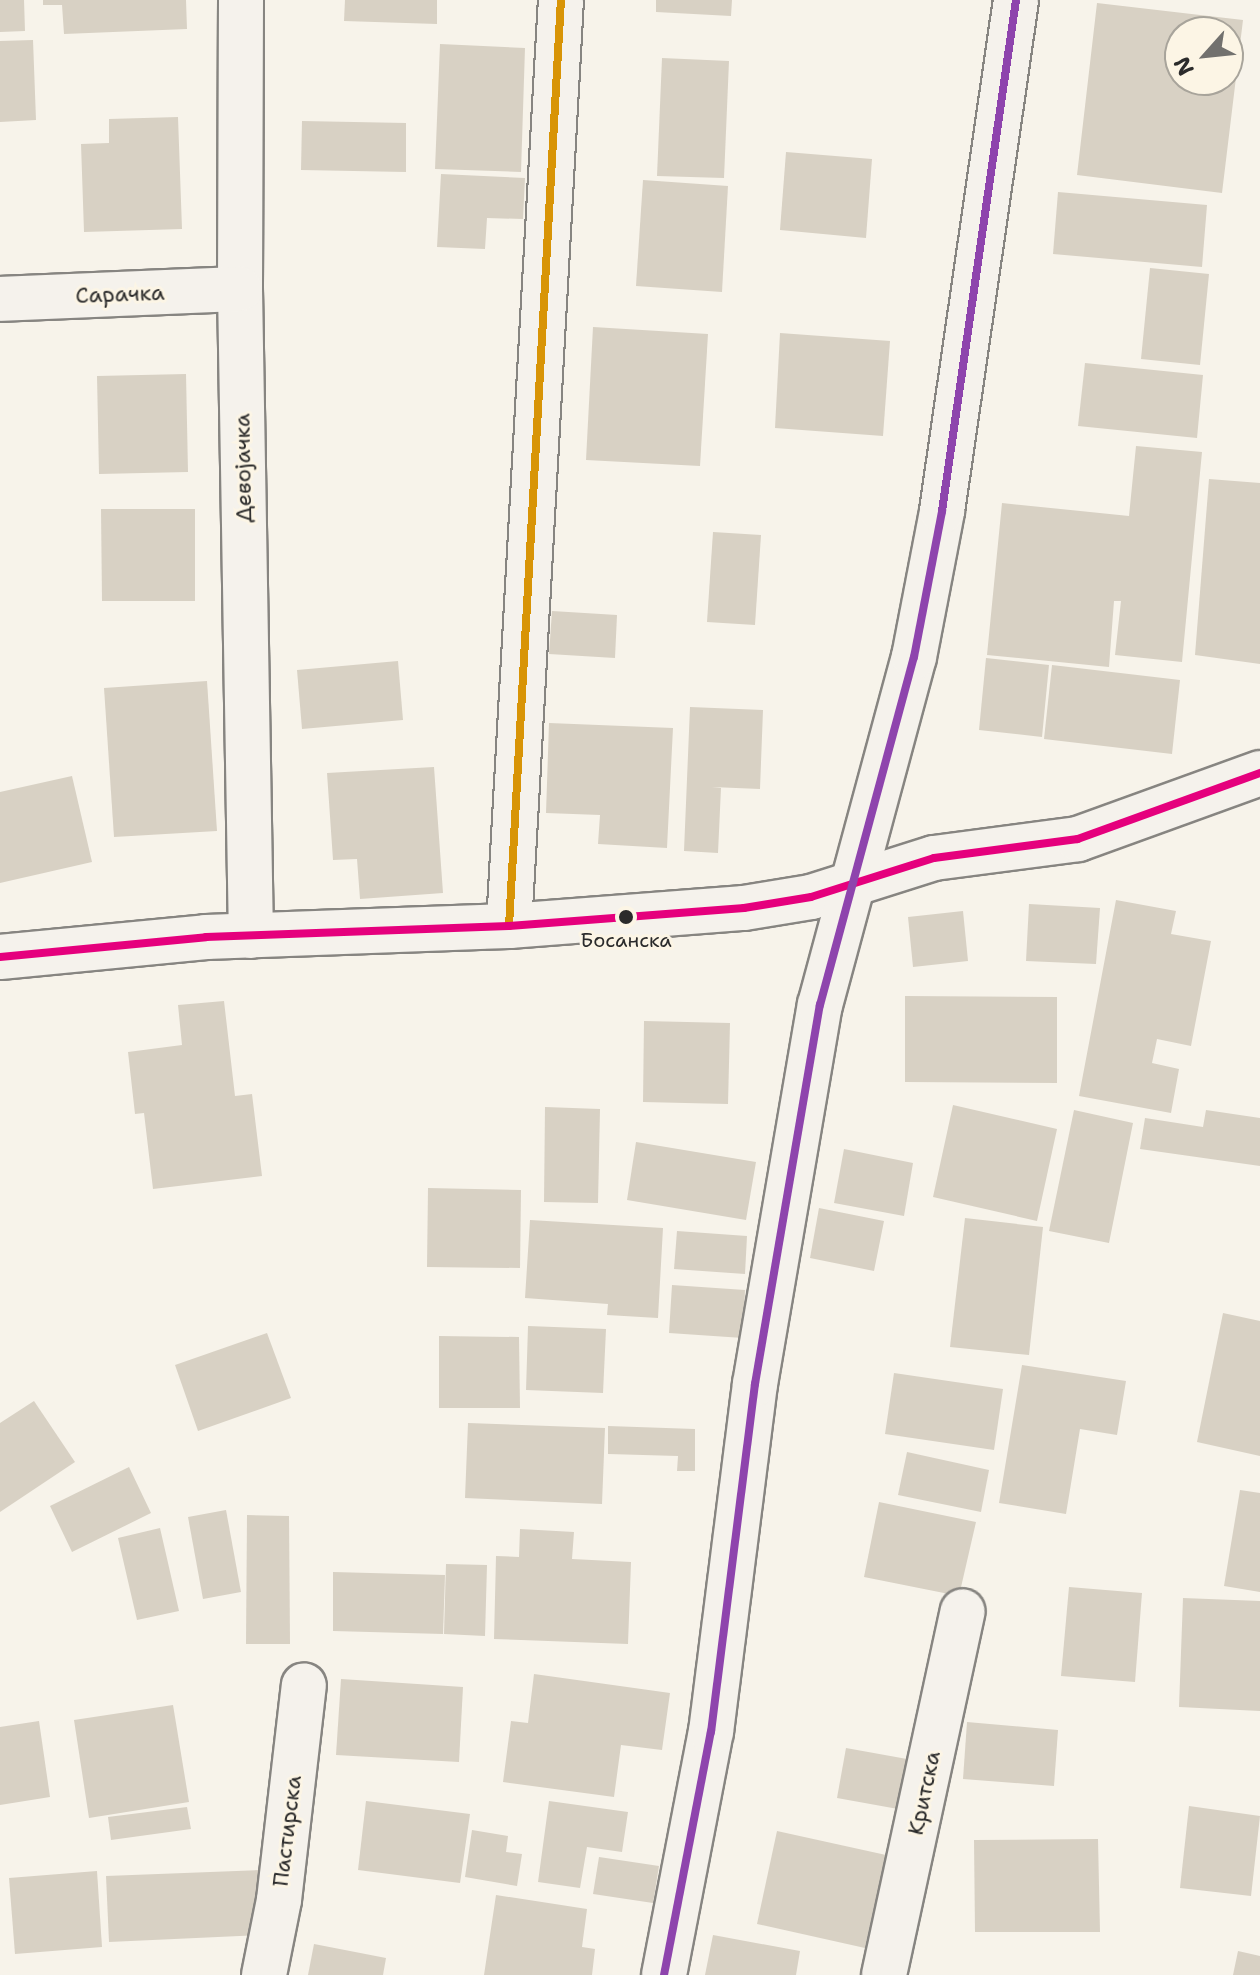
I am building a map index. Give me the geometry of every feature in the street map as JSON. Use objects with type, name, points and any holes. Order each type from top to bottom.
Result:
[{"type":"street","name":"Девојачка","points":[[241,0],[240,289],[251,936]]},
{"type":"street","points":[[509,926],[561,0]]},
{"type":"street","points":[[664,1975],[711,1732],[761,1352],[820,1005],[848,886],[914,657],[942,511],[1016,0]]},
{"type":"street","name":"Сарачка","points":[[0,299],[240,289]]},
{"type":"street","points":[[0,957],[58,947],[509,926],[744,908],[848,886],[934,858],[1078,839],[1260,773]]},
{"type":"street","name":"Критска","points":[[884,1975],[963,1611]]},
{"type":"street","name":"Пастирска","points":[[264,1975],[279,1900],[304,1685]]},
{"type":"building","points":[[0,0],[24,0],[25,31],[0,32]]},
{"type":"building","points":[[43,0],[186,0],[187,29],[64,34],[62,5],[43,5]]},
{"type":"building","points":[[345,0],[437,0],[437,24],[344,21]]},
{"type":"building","points":[[656,0],[732,0],[731,16],[656,12]]},
{"type":"building","points":[[1097,3],[1209,16],[1164,16],[1164,96],[1234,96],[1222,193],[1077,175]]},
{"type":"building","points":[[33,40],[36,120],[0,122],[0,41]]},
{"type":"building","points":[[440,44],[525,48],[521,172],[435,169]]},
{"type":"building","points":[[662,58],[729,61],[724,178],[657,176]]},
{"type":"building","points":[[178,117],[182,229],[84,232],[81,144],[109,143],[109,119]]},
{"type":"building","points":[[302,121],[406,123],[406,172],[301,170]]},
{"type":"building","points":[[786,152],[872,159],[866,238],[780,230]]},
{"type":"building","points":[[441,174],[525,178],[523,219],[487,218],[485,249],[437,247]]},
{"type":"building","points":[[643,180],[728,186],[722,292],[636,286]]},
{"type":"building","points":[[1058,192],[1207,205],[1202,267],[1053,254]]},
{"type":"building","points":[[1150,268],[1209,274],[1200,365],[1141,359]]},
{"type":"building","points":[[593,327],[708,334],[700,466],[586,460]]},
{"type":"building","points":[[780,333],[890,341],[883,436],[775,428]]},
{"type":"building","points":[[1085,363],[1203,375],[1197,438],[1078,426]]},
{"type":"building","points":[[186,374],[188,472],[99,474],[97,376]]},
{"type":"building","points":[[1136,446],[1202,452],[1182,662],[1115,655],[1121,601],[1114,601],[1109,667],[987,655],[1002,503],[1129,516]]},
{"type":"building","points":[[1209,479],[1260,483],[1260,664],[1195,655]]},
{"type":"building","points":[[101,509],[195,509],[195,601],[102,601]]},
{"type":"building","points":[[713,532],[761,535],[755,625],[707,622]]},
{"type":"building","points":[[552,611],[617,615],[615,658],[549,654]]},
{"type":"building","points":[[986,658],[1049,665],[1042,737],[979,730]]},
{"type":"building","points":[[398,661],[403,720],[302,729],[297,670]]},
{"type":"building","points":[[1052,665],[1180,680],[1172,754],[1044,739]]},
{"type":"building","points":[[207,681],[217,831],[114,837],[104,688]]},
{"type":"building","points":[[690,707],[763,710],[760,789],[712,787],[721,788],[718,853],[684,851]]},
{"type":"building","points":[[549,723],[673,728],[667,848],[598,844],[600,815],[546,813]]},
{"type":"building","points":[[434,767],[443,893],[360,899],[357,859],[333,860],[327,773]]},
{"type":"building","points":[[72,776],[92,862],[0,883],[0,792]]},
{"type":"building","points":[[1116,900],[1176,911],[1171,934],[1211,941],[1191,1046],[1157,1039],[1152,1063],[1179,1069],[1171,1113],[1079,1096]]},
{"type":"building","points":[[1029,904],[1100,908],[1096,964],[1026,961]]},
{"type":"building","points":[[963,911],[968,961],[913,967],[908,917]]},
{"type":"building","points":[[905,996],[1057,997],[1057,1083],[905,1082]]},
{"type":"building","points":[[224,1001],[235,1096],[252,1094],[262,1176],[153,1189],[144,1113],[135,1114],[128,1052],[182,1045],[178,1005]]},
{"type":"building","points":[[644,1021],[730,1023],[728,1104],[643,1102]]},
{"type":"building","points":[[953,1105],[1057,1129],[1037,1221],[933,1197]]},
{"type":"building","points":[[545,1107],[600,1109],[598,1203],[544,1202]]},
{"type":"building","points":[[1074,1110],[1133,1123],[1109,1243],[1049,1231]]},
{"type":"building","points":[[1206,1110],[1260,1118],[1260,1166],[1140,1149],[1145,1118],[1203,1127]]},
{"type":"building","points":[[636,1142],[756,1162],[746,1220],[627,1200]]},
{"type":"building","points":[[844,1149],[913,1163],[904,1216],[834,1203]]},
{"type":"building","points":[[428,1188],[521,1190],[520,1268],[427,1267]]},
{"type":"building","points":[[819,1208],[884,1221],[874,1271],[810,1258]]},
{"type":"building","points":[[965,1218],[1043,1227],[1029,1355],[950,1347]]},
{"type":"building","points":[[530,1220],[663,1228],[658,1318],[607,1315],[608,1304],[525,1298]]},
{"type":"building","points":[[677,1231],[747,1236],[745,1274],[674,1269]]},
{"type":"building","points":[[672,1285],[745,1290],[743,1338],[669,1333]]},
{"type":"building","points":[[1223,1313],[1260,1321],[1260,1456],[1197,1442]]},
{"type":"building","points":[[528,1326],[606,1329],[603,1393],[526,1390]]},
{"type":"building","points":[[267,1333],[291,1398],[198,1431],[175,1365]]},
{"type":"building","points":[[439,1336],[519,1337],[520,1408],[439,1408]]},
{"type":"building","points":[[1022,1365],[1126,1381],[1117,1435],[1080,1429],[1066,1514],[999,1503]]},
{"type":"building","points":[[894,1373],[1003,1389],[994,1450],[885,1434]]},
{"type":"building","points":[[34,1401],[75,1462],[0,1512],[0,1423]]},
{"type":"building","points":[[468,1423],[605,1428],[602,1504],[465,1498]]},
{"type":"building","points":[[608,1426],[695,1429],[695,1471],[677,1471],[678,1456],[608,1454]]},
{"type":"building","points":[[907,1452],[989,1470],[981,1512],[898,1495]]},
{"type":"building","points":[[129,1467],[151,1513],[72,1552],[50,1506]]},
{"type":"building","points":[[1240,1490],[1260,1493],[1260,1592],[1224,1586]]},
{"type":"building","points":[[879,1502],[976,1522],[959,1596],[864,1577]]},
{"type":"building","points":[[226,1510],[241,1592],[203,1599],[188,1517]]},
{"type":"building","points":[[247,1515],[289,1516],[290,1644],[246,1644]]},
{"type":"building","points":[[160,1528],[179,1611],[137,1620],[118,1538]]},
{"type":"building","points":[[520,1529],[574,1532],[572,1559],[631,1562],[628,1644],[494,1639],[496,1556],[519,1557]]},
{"type":"building","points":[[446,1564],[487,1565],[485,1636],[444,1634]]},
{"type":"building","points":[[333,1572],[445,1575],[443,1634],[333,1631]]},
{"type":"building","points":[[1069,1587],[1142,1593],[1135,1682],[1061,1676]]},
{"type":"building","points":[[1183,1598],[1260,1601],[1260,1711],[1179,1707]]},
{"type":"building","points":[[534,1674],[670,1693],[662,1750],[621,1745],[614,1797],[503,1782],[511,1721],[528,1723]]},
{"type":"building","points":[[341,1679],[463,1687],[459,1762],[336,1755]]},
{"type":"building","points":[[173,1705],[189,1802],[89,1818],[74,1720]]},
{"type":"building","points":[[39,1721],[50,1797],[0,1805],[0,1727]]},
{"type":"building","points":[[967,1722],[1058,1730],[1054,1786],[963,1779]]},
{"type":"building","points":[[846,1748],[907,1759],[898,1809],[837,1798]]},
{"type":"building","points":[[366,1801],[470,1814],[460,1883],[358,1870]]},
{"type":"building","points":[[549,1801],[628,1812],[622,1852],[587,1847],[580,1888],[538,1882]]},
{"type":"building","points":[[1189,1806],[1260,1816],[1251,1896],[1180,1888]]},
{"type":"building","points":[[187,1807],[191,1829],[111,1840],[108,1817]]},
{"type":"building","points":[[472,1830],[508,1836],[506,1852],[522,1854],[517,1886],[465,1877]]},
{"type":"building","points":[[777,1831],[886,1855],[865,1948],[757,1924]]},
{"type":"building","points":[[1098,1839],[1100,1932],[975,1932],[974,1840]]},
{"type":"building","points":[[599,1857],[659,1866],[653,1903],[593,1894]]},
{"type":"building","points":[[260,1870],[263,1935],[109,1942],[106,1876]]},
{"type":"building","points":[[97,1871],[102,1947],[15,1954],[9,1878]]},
{"type":"building","points":[[496,1895],[587,1909],[582,1947],[595,1949],[592,1975],[484,1975]]},
{"type":"building","points":[[713,1935],[800,1951],[796,1975],[705,1975]]},
{"type":"building","points":[[314,1944],[386,1958],[383,1975],[308,1975]]},
{"type":"building","points":[[1238,1951],[1260,1956],[1260,1975],[1233,1975]]},
{"type":"transit line","points":[[509,926],[561,0]]},
{"type":"transit line","points":[[664,1975],[711,1732],[755,1384],[820,1005],[914,657],[942,511],[1016,0]]},
{"type":"transit line","points":[[0,957],[206,937],[509,926],[744,908],[811,897],[934,858],[1078,839],[1260,773]]},
{"type":"place","name":"Босанска","points":[[626,917]]}]
